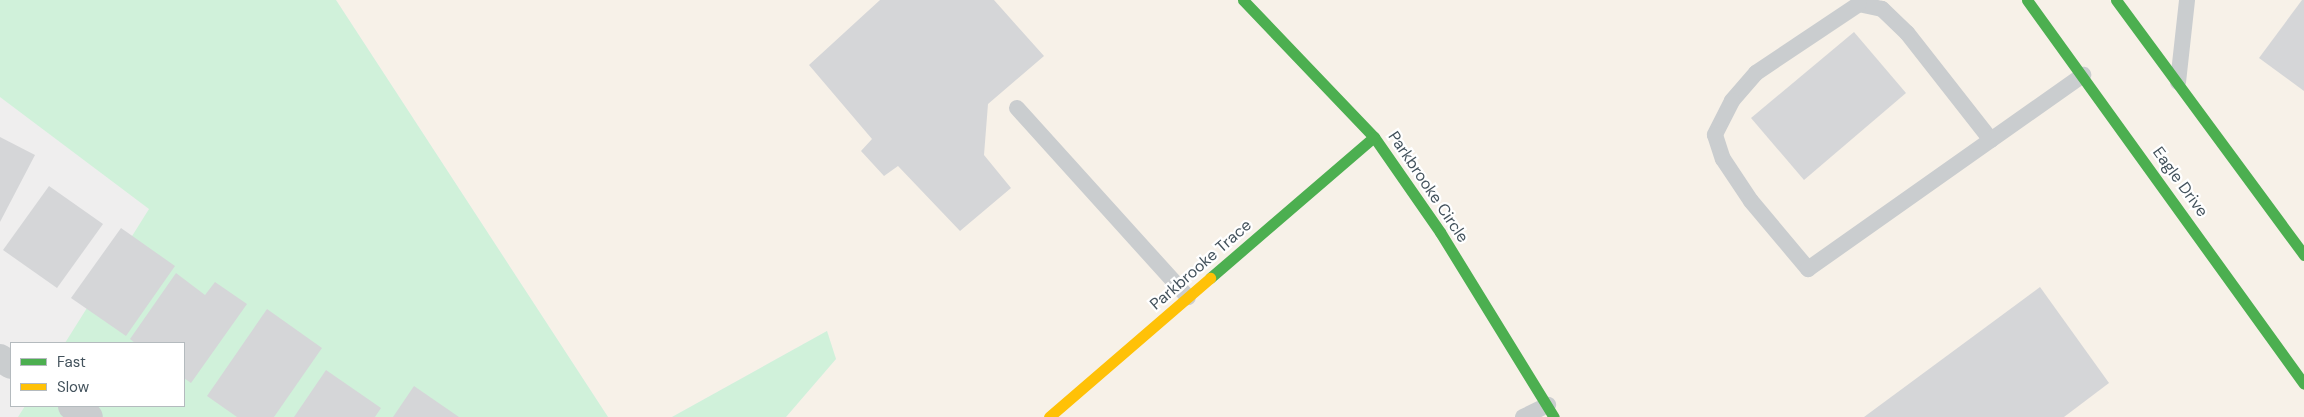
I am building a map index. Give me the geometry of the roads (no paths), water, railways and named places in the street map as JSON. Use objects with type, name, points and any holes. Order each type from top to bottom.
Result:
[{"type":"street","name":"Eagle Drive","points":[[2027,0],[2083,75],[2304,384]]},
{"type":"street","points":[[2116,0],[2304,255]]},
{"type":"street","name":"Parkbrooke Circle","points":[[1245,1],[1374,137],[1440,232],[1551,411]]},
{"type":"street","name":"Parkbrooke Trace","points":[[1049,417],[1374,137]]},
{"type":"street","points":[[74,407],[89,417]]},
{"type":"lane","points":[[2178,84],[2179,44],[2187,0]]},
{"type":"lane","points":[[1991,140],[1907,33],[1882,9],[1860,4],[1756,73],[1732,101],[1715,135],[1723,159],[1751,201],[1808,269],[1991,140],[2083,75]]},
{"type":"lane","points":[[1017,108],[1188,297]]},
{"type":"lane","points":[[1524,417],[1551,411]]}]
